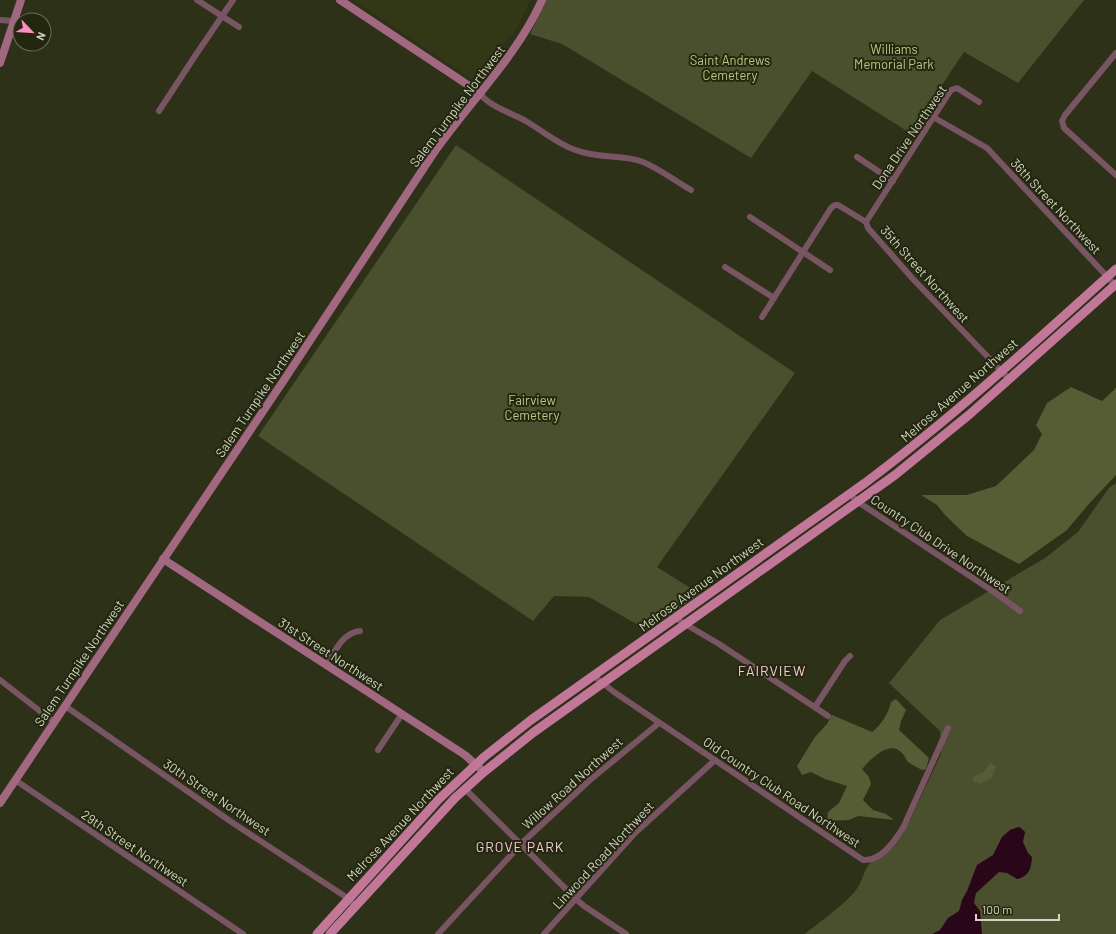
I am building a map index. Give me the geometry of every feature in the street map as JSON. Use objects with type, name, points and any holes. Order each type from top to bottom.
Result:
[{"type":"main road","name":"Melrose Avenue Northwest","points":[[317,934],[427,811],[476,764],[531,720],[850,494],[918,442],[1001,372],[1116,269]]},
{"type":"main road","name":"Melrose Avenue Northwest","points":[[332,934],[437,817],[484,772],[534,732],[858,502],[927,450],[1009,380],[1115,285]]},
{"type":"street","points":[[17,12],[21,0]]},
{"type":"street","points":[[197,0],[239,28]]},
{"type":"street","points":[[159,111],[194,56],[233,0]]},
{"type":"street","points":[[340,0],[474,89],[488,102],[526,121],[559,143],[572,149],[594,155],[624,158],[643,162],[691,190]]},
{"type":"street","name":"Salem Turnpike Northwest","points":[[0,803],[433,154],[519,44],[542,0]]},
{"type":"street","points":[[0,20],[12,21]]},
{"type":"street","points":[[0,63],[12,27]]},
{"type":"street","points":[[1116,54],[1113,62],[1065,115],[1062,123],[1064,128],[1116,175]]},
{"type":"street","name":"Dona Drive Northwest","points":[[866,222],[953,88],[957,88],[979,102]]},
{"type":"street","name":"36th Street Northwest","points":[[934,117],[987,148],[1115,285]]},
{"type":"street","points":[[857,157],[893,181]]},
{"type":"street","name":"35th Street Northwest","points":[[762,317],[832,207],[838,205],[866,222],[868,228],[913,279],[1009,380]]},
{"type":"street","points":[[750,217],[830,270]]},
{"type":"street","points":[[725,267],[774,298]]},
{"type":"street","name":"Country Club Drive Northwest","points":[[850,494],[858,502],[994,592],[1020,611]]},
{"type":"street","name":"31st Street Northwest","points":[[163,559],[465,754],[484,772]]},
{"type":"street","points":[[675,618],[828,716]]},
{"type":"street","points":[[326,665],[343,640],[349,634],[360,630]]},
{"type":"street","points":[[815,707],[850,656]]},
{"type":"street","name":"Old Country Club Road Northwest","points":[[594,676],[602,684],[815,826],[860,858],[868,860],[876,858],[888,848],[903,828],[948,728]]},
{"type":"street","points":[[0,680],[54,722]]},
{"type":"street","name":"30th Street Northwest","points":[[65,706],[234,823],[348,899],[356,906]]},
{"type":"street","points":[[378,750],[402,714]]},
{"type":"street","name":"Willow Road Northwest","points":[[438,934],[521,844],[595,776],[659,722]]},
{"type":"street","name":"Linwood Road Northwest","points":[[544,934],[635,833],[715,760]]},
{"type":"street","name":"29th Street Northwest","points":[[15,780],[244,934]]},
{"type":"street","points":[[465,789],[575,898],[584,906],[626,934]]},
{"type":"street","points":[[324,926],[332,934]]},
{"type":"shaded area","points":[[353,0],[530,0],[518,27],[475,81]]},
{"type":"shaded area","points":[[1071,387],[1102,401],[1116,388],[1116,475],[1067,530],[1019,564],[967,536],[945,515],[937,505],[921,495],[967,495],[996,486],[1034,450],[1042,434],[1036,425],[1047,403]]},
{"type":"shaded area","points":[[896,699],[906,710],[899,730],[929,758],[926,769],[922,770],[907,761],[903,754],[898,750],[892,748],[881,752],[870,760],[862,769],[869,777],[871,784],[863,800],[873,810],[886,814],[894,820],[858,816],[849,820],[827,821],[828,812],[839,803],[847,786],[825,779],[811,772],[802,775],[797,766],[815,737],[827,724],[832,715],[872,732],[884,718],[891,702]]},
{"type":"shaded area","points":[[991,763],[996,767],[991,779],[979,784],[973,781],[973,777],[984,772]]},
{"type":"shaded area","points":[[1018,827],[1025,832],[1023,842],[1028,853],[1032,857],[1029,871],[1025,876],[1017,879],[1007,873],[999,872],[976,893],[974,903],[980,911],[982,934],[932,934],[940,930],[948,918],[959,911],[962,900],[977,865],[993,855],[1002,837],[1010,830]]},
{"type":"green space","points":[[546,0],[1084,0],[1018,83],[964,52],[910,133],[812,71],[751,158],[562,44],[530,34]]},
{"type":"green space","name":"Fairview Cemetery","points":[[456,145],[795,373],[657,567],[700,594],[647,630],[589,597],[554,596],[533,621],[258,436]]},
{"type":"green space","points":[[1116,483],[1116,934],[805,934],[848,899],[858,887],[871,862],[899,838],[910,820],[941,754],[940,731],[889,683],[940,620],[1045,558],[1078,532],[1109,488]]},
{"type":"district","name":"FAIRVIEW","points":[[772,670]]},
{"type":"district","name":"GROVE PARK","points":[[520,846]]},
{"type":"park label","name":"Williams Memorial Park","points":[[894,56]]},
{"type":"park label","name":"Saint Andrews Cemetery","points":[[730,68]]}]
